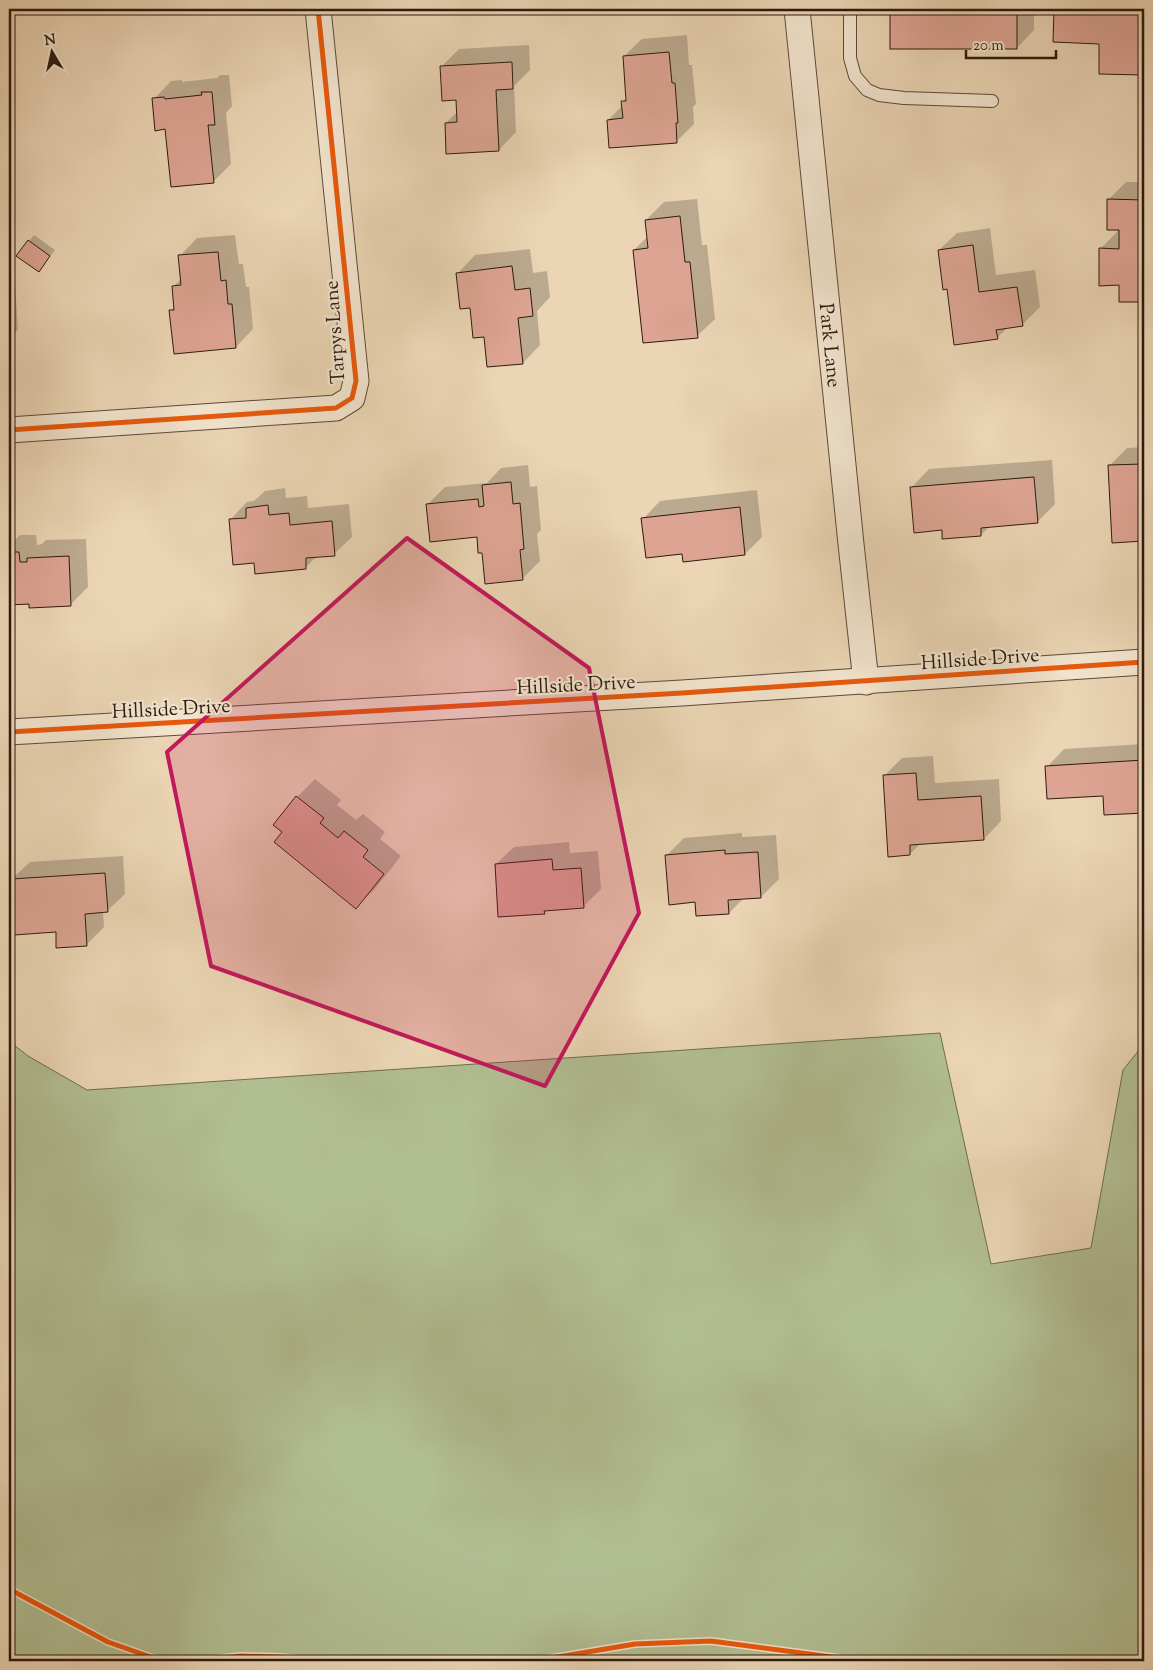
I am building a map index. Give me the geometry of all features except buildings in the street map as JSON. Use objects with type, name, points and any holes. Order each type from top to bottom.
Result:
[{"type":"street","name":"Tarpys Lane","points":[[9,430],[336,408],[352,398],[356,381],[318,9]]},
{"type":"street","name":"Park Lane","points":[[797,9],[866,682]]},
{"type":"street","name":"Hillside Drive","points":[[9,732],[866,682],[1144,662]]},
{"type":"lane","points":[[850,9],[850,58],[855,76],[867,90],[879,95],[904,98],[992,101]]},
{"type":"highlighted area","points":[[407,538],[589,668],[639,913],[545,1086],[211,966],[167,752]]},
{"type":"green space","points":[[940,1033],[991,1264],[1091,1248],[1123,1070],[1144,1044],[1144,1661],[9,1661],[9,1041],[28,1056],[87,1090]]},
{"type":"cycle path","points":[[9,430],[336,408],[352,398],[356,381],[318,9]]},
{"type":"cycle path","points":[[9,732],[682,693],[1144,662]]},
{"type":"cycle path","points":[[9,1589],[108,1642],[159,1660],[186,1661]]},
{"type":"cycle path","points":[[534,1661],[635,1644],[711,1641],[854,1661]]},
{"type":"cycle path","points":[[198,1661],[240,1656],[318,1661]]}]
